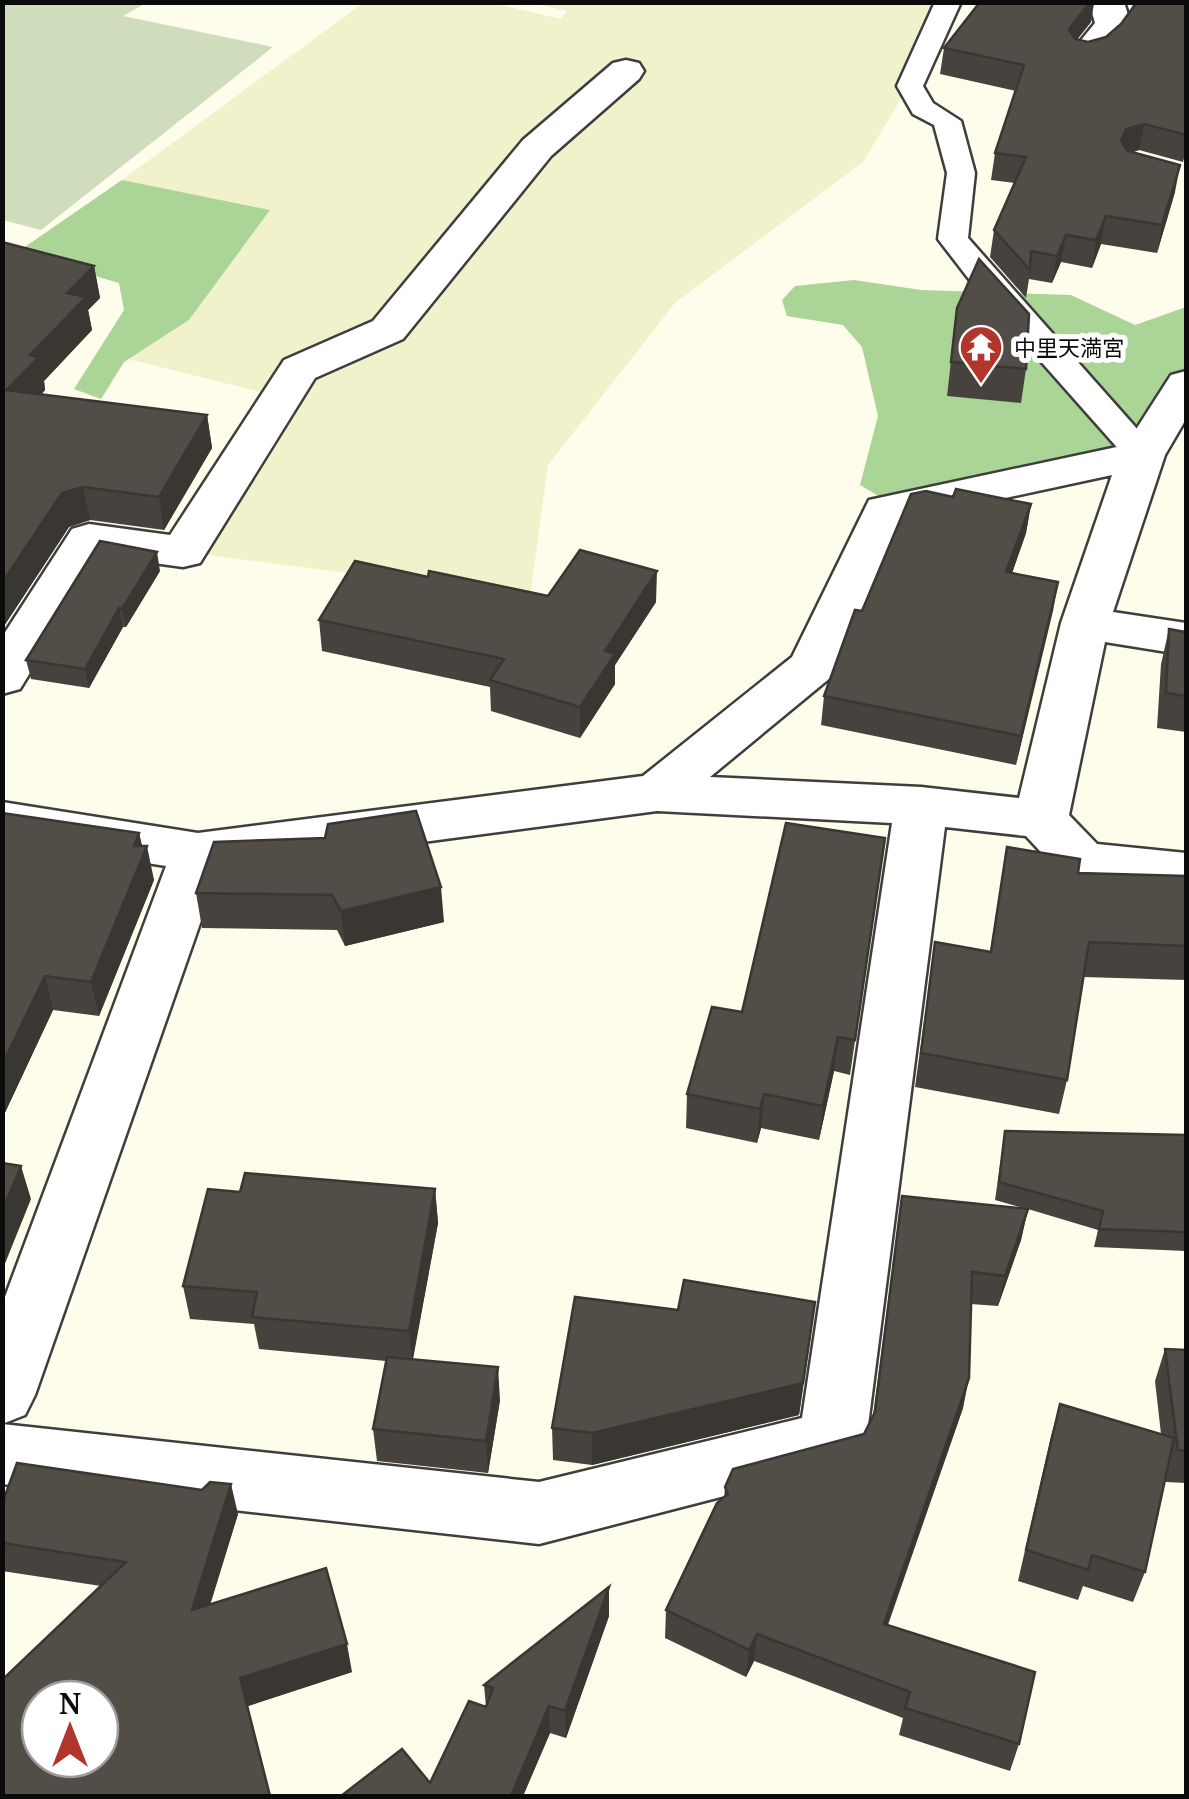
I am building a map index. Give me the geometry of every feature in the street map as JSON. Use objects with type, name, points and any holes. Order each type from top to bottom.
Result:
[{"type":"street","points":[[1087,55],[1112,24],[1106,2]]},
{"type":"street","points":[[2,678],[89,539],[183,552],[299,370],[388,330],[538,148],[626,71]]},
{"type":"street","points":[[1041,820],[1084,623],[1142,455],[1186,384]]},
{"type":"street","points":[[657,792],[812,666],[884,510],[1142,455]]},
{"type":"street","points":[[1084,623],[1186,638]]},
{"type":"street","points":[[2,821],[198,852],[657,792],[921,806],[1041,820],[1082,862],[1186,873]]},
{"type":"street","points":[[2,1454],[540,1513],[832,1441],[921,806]]},
{"type":"street","points":[[2,1395],[198,852]]},
{"type":"lane","points":[[948,2],[910,86],[922,108],[947,121],[961,173],[954,239],[986,282],[1142,455]]},
{"type":"green space","points":[[2,3],[146,3],[123,16],[273,47],[41,230],[3,220]]},
{"type":"green space","points":[[363,3],[492,3],[561,19],[567,11],[532,3],[944,3],[927,56],[863,162],[675,303],[548,465],[530,596],[183,552],[281,397],[128,359],[189,320],[269,211],[122,180]]},
{"type":"green space","points":[[122,180],[270,210],[189,320],[124,362],[101,399],[74,389],[124,310],[119,283],[16,253]]},
{"type":"green space","points":[[854,280],[921,290],[1071,295],[1135,325],[1186,307],[1186,367],[1131,447],[897,507],[860,485],[878,416],[862,347],[843,325],[787,316],[782,300],[795,286]]},
{"type":"building","points":[[980,2],[1090,2],[1069,29],[1075,39],[1088,42],[1106,37],[1137,2],[1186,2],[1186,135],[1144,124],[1126,129],[1121,141],[1128,151],[1180,165],[1162,225],[1106,216],[1096,240],[1066,235],[1057,256],[1031,251],[1030,270],[994,230],[1026,157],[995,153],[1024,65],[944,48]]},
{"type":"building","points":[[2,242],[94,266],[67,293],[86,297],[30,355],[39,357],[6,390],[207,415],[159,497],[83,487],[62,493],[2,583]]},
{"type":"building","points":[[979,259],[1029,314],[1026,369],[951,362],[957,308]]},
{"type":"building","points":[[956,489],[1031,504],[1006,572],[1058,582],[1021,736],[824,696],[855,610],[862,611],[911,494],[926,491],[953,497]]},
{"type":"building","points":[[100,541],[157,552],[122,609],[119,608],[85,669],[26,660]]},
{"type":"building","points":[[580,550],[657,571],[605,651],[615,654],[580,707],[490,680],[504,659],[319,620],[355,561],[428,577],[429,571],[548,596]]},
{"type":"building","points":[[1169,629],[1186,632],[1186,696],[1166,693]]},
{"type":"building","points":[[416,811],[441,887],[341,911],[332,895],[196,893],[214,842],[325,838],[328,824]]},
{"type":"building","points":[[2,813],[139,833],[134,846],[147,846],[91,982],[45,976],[2,1065]]},
{"type":"building","points":[[786,823],[885,838],[855,1040],[838,1037],[823,1106],[764,1094],[760,1109],[687,1094],[712,1007],[742,1012]]},
{"type":"building","points":[[1007,847],[1080,859],[1078,873],[1186,876],[1186,946],[1089,942],[1067,1080],[921,1053],[935,942],[991,952]]},
{"type":"building","points":[[1005,1131],[1186,1135],[1186,1232],[1099,1229],[1103,1211],[999,1182]]},
{"type":"building","points":[[2,1163],[21,1166],[2,1212]]},
{"type":"building","points":[[245,1173],[435,1189],[409,1331],[252,1317],[257,1292],[183,1286],[208,1189],[240,1192]]},
{"type":"building","points":[[902,1196],[1028,1209],[1005,1276],[972,1272],[969,1378],[884,1624],[1035,1672],[1019,1744],[905,1708],[910,1692],[757,1634],[749,1650],[666,1610],[717,1503],[728,1494],[725,1487],[733,1469],[864,1434],[875,1412]]},
{"type":"building","points":[[684,1280],[815,1302],[803,1383],[592,1433],[552,1428],[575,1297],[678,1310]]},
{"type":"building","points":[[1165,1349],[1186,1350],[1186,1451],[1178,1450]]},
{"type":"building","points":[[387,1357],[498,1367],[486,1441],[373,1429]]},
{"type":"building","points":[[1060,1404],[1174,1438],[1145,1572],[1092,1555],[1088,1570],[1026,1550]]},
{"type":"building","points":[[17,1463],[202,1490],[210,1482],[231,1484],[192,1610],[326,1568],[347,1644],[240,1678],[270,1796],[2,1796],[2,1680],[126,1562],[2,1543],[2,1504]]},
{"type":"building","points":[[609,1587],[565,1711],[549,1706],[511,1796],[341,1796],[402,1749],[430,1783],[469,1701],[486,1707],[493,1688],[484,1685]]},
{"type":"place","name":"中里天満宮","points":[[981,385]]}]
